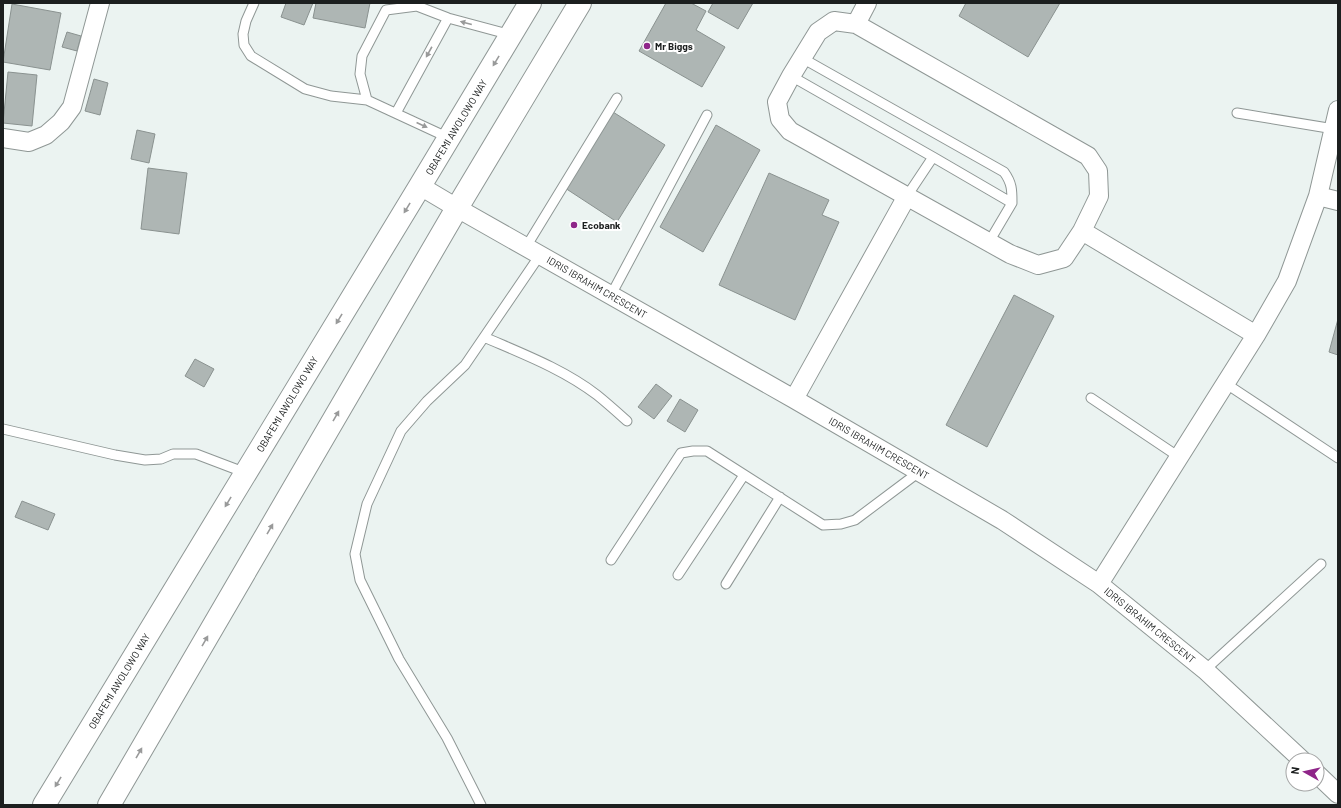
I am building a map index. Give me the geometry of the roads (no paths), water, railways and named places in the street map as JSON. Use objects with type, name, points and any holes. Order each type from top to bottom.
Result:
[{"type":"main road","name":"OBAFEMI AWOLOWO WAY","points":[[44,805],[530,3]]},
{"type":"main road","points":[[114,796],[457,208],[580,3]]},
{"type":"street","points":[[3,138],[29,142],[46,135],[65,117],[72,107],[100,3]]},
{"type":"street","points":[[856,24],[867,3]]},
{"type":"street","points":[[834,21],[856,24],[1088,156],[1098,171],[1099,196],[1082,231],[1064,258],[1038,265],[1010,254],[790,131],[780,119],[778,102],[802,58],[818,32],[834,21]]},
{"type":"street","points":[[1099,584],[1256,335],[1287,281],[1318,196],[1338,110]]},
{"type":"street","name":"IDRIS IBRAHIM CRESCENT","points":[[420,186],[794,399],[1002,520],[1099,584],[1205,670],[1293,752]]},
{"type":"street","points":[[794,399],[907,196]]},
{"type":"street","points":[[1318,196],[1338,201]]},
{"type":"street","points":[[1082,231],[1256,335]]},
{"type":"street","points":[[1325,782],[1338,794]]},
{"type":"lane","points":[[254,3],[246,21],[243,34],[244,45],[251,56],[305,89],[331,96],[367,100],[396,112],[449,138]]},
{"type":"lane","points":[[367,100],[360,74],[362,56],[386,10],[417,6],[448,18],[511,35]]},
{"type":"lane","points":[[396,112],[448,18]]},
{"type":"lane","points":[[802,58],[1004,172],[1012,187],[1012,203],[989,242]]},
{"type":"lane","points":[[791,76],[1012,203]]},
{"type":"lane","points":[[481,805],[447,738],[399,659],[360,580],[355,554],[367,504],[401,431],[427,401],[465,365],[484,337],[617,98]]},
{"type":"lane","points":[[1237,113],[1334,129]]},
{"type":"lane","points":[[611,295],[707,115]]},
{"type":"lane","points":[[907,196],[933,157]]},
{"type":"lane","points":[[484,337],[554,368],[576,380],[597,395],[627,421]]},
{"type":"lane","points":[[1225,384],[1338,458]]},
{"type":"lane","points":[[1091,398],[1179,457]]},
{"type":"lane","points":[[3,429],[115,455],[145,460],[160,460],[173,454],[196,454],[246,473]]},
{"type":"lane","points":[[611,560],[681,453],[707,451],[823,525],[841,524],[855,520],[919,472]]},
{"type":"lane","points":[[678,575],[744,475]]},
{"type":"lane","points":[[726,584],[780,497]]},
{"type":"lane","points":[[1205,670],[1321,564]]},
{"type":"place","name":"Mr Biggs","points":[[647,46]]},
{"type":"place","name":"Ecobank","points":[[574,225]]}]
